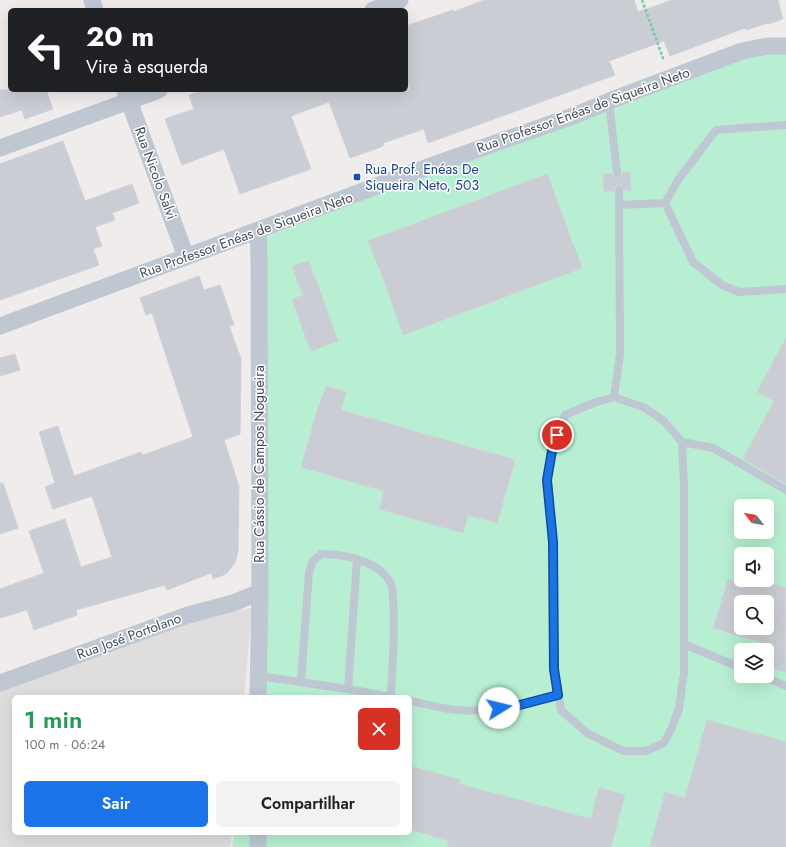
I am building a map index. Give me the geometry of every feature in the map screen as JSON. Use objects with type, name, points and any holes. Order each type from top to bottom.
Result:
[{"type":"street","points":[[378,8],[400,0]]},
{"type":"street","name":"Rua Professor Enéas de Siqueira Neto","points":[[0,326],[436,164],[576,115],[742,51],[768,46],[786,46]]},
{"type":"street","points":[[0,148],[127,96],[148,92]]},
{"type":"street","name":"Rua Nicolo Salvi","points":[[127,96],[186,257]]},
{"type":"street","name":"Rua Cássio de Campos Nogueira","points":[[258,230],[260,592],[258,695]]},
{"type":"street","name":"Rua José Portolano","points":[[0,683],[188,615],[233,603],[260,592]]},
{"type":"lane","points":[[609,101],[617,173]]},
{"type":"lane","points":[[665,203],[678,180],[716,130],[786,125]]},
{"type":"lane","points":[[614,397],[620,354],[619,190]]},
{"type":"lane","points":[[619,205],[665,203]]},
{"type":"lane","points":[[665,203],[693,262],[722,285],[739,292],[786,289]]},
{"type":"lane","points":[[614,397],[651,412],[664,421],[682,442],[684,485],[684,672],[679,709],[672,728],[664,743],[646,751],[623,751],[587,733],[562,710],[554,669],[553,542],[547,480],[553,445],[565,415],[596,402],[614,397]]},
{"type":"lane","points":[[682,442],[713,448],[786,490]]},
{"type":"lane","points":[[301,682],[309,572],[313,561],[321,554],[335,554],[370,564],[382,571],[392,584],[394,614],[391,695]]},
{"type":"lane","points":[[348,689],[358,560]]},
{"type":"lane","points":[[684,644],[734,665]]},
{"type":"lane","points":[[259,676],[380,695]]},
{"type":"lane","points":[[774,681],[786,686]]},
{"type":"lane","points":[[412,701],[458,710],[486,710],[512,707],[558,695]]},
{"type":"path","points":[[642,0],[670,78]]},
{"type":"shaded area","points":[[252,608],[244,695],[12,695],[12,835],[232,835],[230,847],[0,847],[0,688],[195,615]]},
{"type":"green space","points":[[786,47],[786,847],[260,847],[260,835],[412,835],[412,695],[261,695],[266,237],[670,79]]},
{"type":"green space","points":[[234,835],[255,835],[256,847],[232,847]]},
{"type":"building","points":[[484,0],[634,0],[638,12],[672,0],[778,0],[783,19],[746,30],[745,28],[670,56],[664,41],[609,61],[615,75],[428,143],[424,129],[383,143],[384,145],[381,147],[350,158],[329,102],[291,116],[311,169],[240,194],[224,149],[182,165],[165,119],[194,109],[189,95],[198,92],[408,92],[408,90],[410,90],[408,84],[408,25],[453,10],[453,12]]},
{"type":"building","points":[[0,90],[8,90],[8,92],[47,92],[53,109],[25,119],[22,110],[0,117]]},
{"type":"building","points":[[63,141],[85,201],[132,184],[139,203],[112,213],[115,220],[95,227],[102,246],[93,249],[99,265],[0,300],[0,164]]},
{"type":"building","points":[[630,172],[631,190],[624,190],[622,185],[619,185],[614,187],[614,191],[604,191],[603,174],[612,173],[613,177],[617,178],[621,177],[622,173]]},
{"type":"building","points":[[547,174],[582,268],[403,335],[384,280],[368,241]]},
{"type":"building","points":[[309,261],[338,341],[311,351],[292,299],[303,295],[292,266]]},
{"type":"building","points":[[199,276],[204,290],[220,285],[234,325],[229,326],[241,359],[240,434],[224,440],[239,486],[238,551],[235,563],[226,574],[213,579],[211,573],[167,590],[165,585],[76,610],[77,615],[34,630],[27,610],[0,618],[0,589],[44,573],[29,531],[65,519],[81,567],[112,557],[92,496],[53,509],[45,487],[55,483],[39,432],[58,426],[74,476],[141,452],[143,455],[193,437],[152,313],[146,315],[140,298]]},
{"type":"building","points":[[786,338],[786,484],[743,459],[774,401],[757,392]]},
{"type":"building","points":[[15,354],[20,370],[0,376],[0,358]]},
{"type":"building","points":[[326,386],[346,392],[341,410],[515,460],[497,523],[468,515],[463,533],[379,509],[384,491],[301,467],[319,404]]},
{"type":"building","points":[[0,483],[3,483],[18,528],[0,534]]},
{"type":"building","points":[[728,580],[734,580],[734,587],[774,587],[774,585],[786,588],[786,672],[774,668],[774,643],[764,643],[737,635],[774,635],[774,595],[734,595],[734,634],[713,628]]},
{"type":"building","points":[[707,720],[786,742],[786,847],[650,847],[665,792],[685,798]]},
{"type":"building","points":[[412,767],[461,780],[459,784],[591,819],[599,788],[625,795],[611,847],[447,847],[449,841],[412,830]]},
{"type":"place","name":"Rua Prof. Enéas De Siqueira Neto, 503","points":[[357,177]]},
{"type":"route","points":[[499,708],[512,707],[558,695],[554,669],[553,542],[547,480],[553,445],[557,435]]}]
